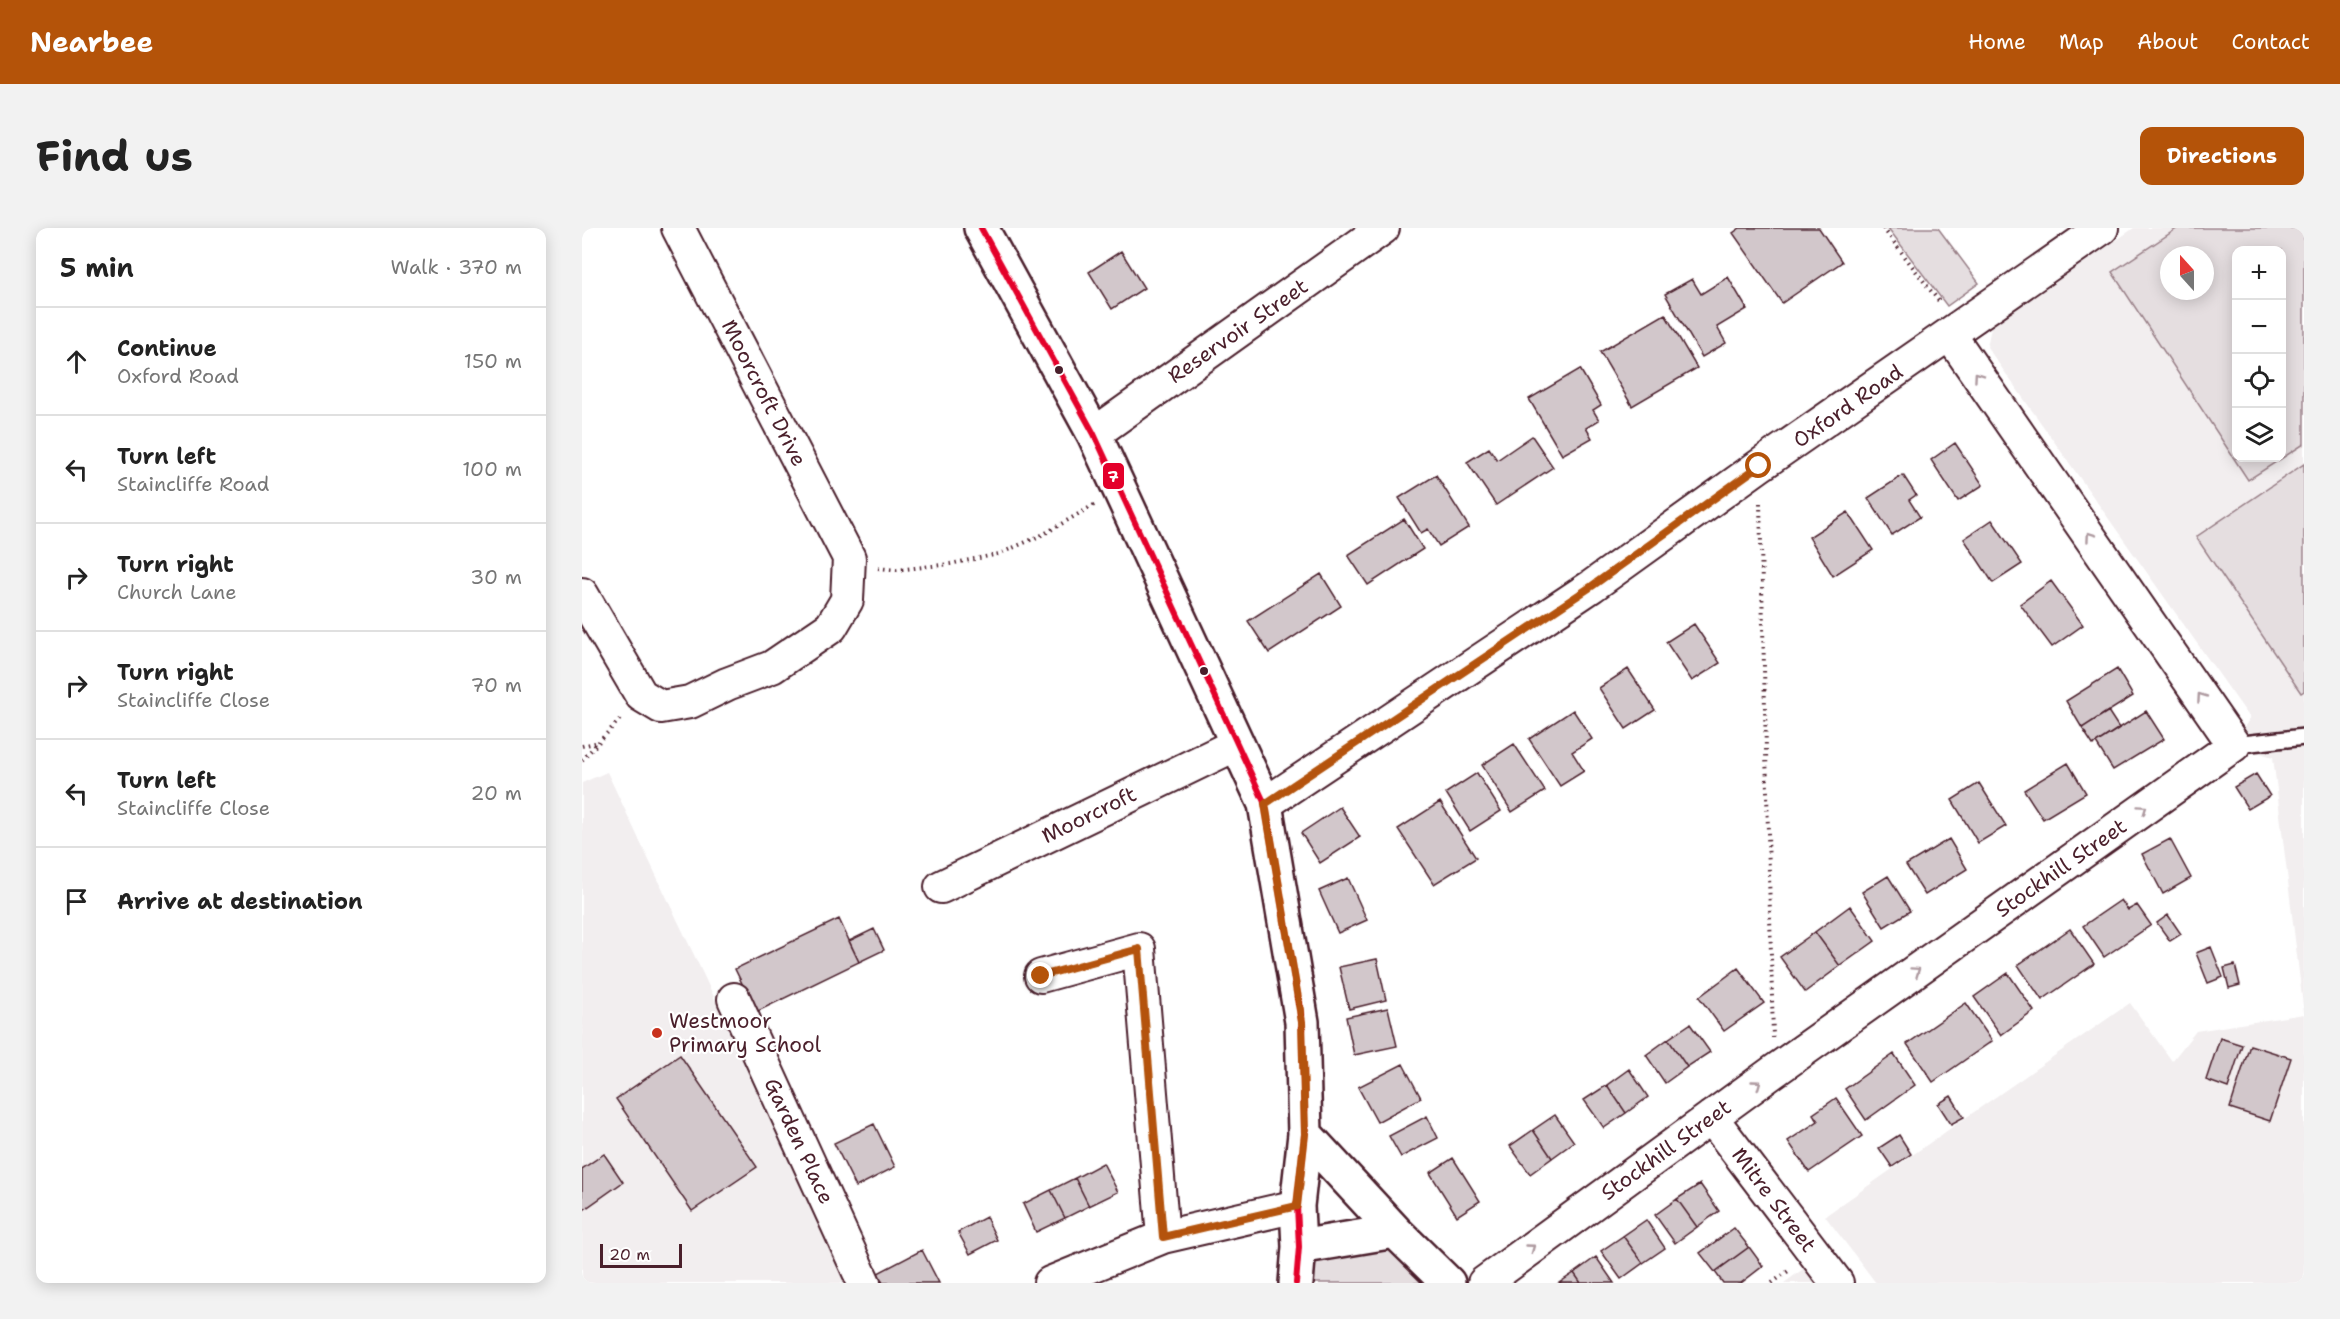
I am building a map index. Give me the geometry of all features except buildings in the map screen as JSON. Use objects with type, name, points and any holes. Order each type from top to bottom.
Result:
[{"type":"street","name":"Moorcroft Drive","points":[[678,228],[849,558]]},
{"type":"street","points":[[981,228],[1094,434],[1265,804],[1302,1022],[1305,1134],[1297,1206],[1299,1247],[1296,1283]]},
{"type":"street","name":"Reservoir Street","points":[[1094,434],[1383,228]]},
{"type":"street","name":"Oxford Road","points":[[1265,804],[1592,586],[1759,466],[2102,228]]},
{"type":"street","points":[[1955,332],[2234,745]]},
{"type":"street","points":[[582,594],[641,695],[661,707],[690,702],[727,684],[772,667],[831,627],[847,600],[849,558]]},
{"type":"street","name":"Moorcroft","points":[[941,887],[1237,744]]},
{"type":"street","name":"Stockhill Street","points":[[1484,1283],[1773,1072],[2234,745]]},
{"type":"street","points":[[1041,976],[1139,949],[1163,1237]]},
{"type":"street","name":"Garden Place","points":[[734,999],[864,1283]]},
{"type":"street","name":"Mitre Street","points":[[1711,1117],[1837,1283]]},
{"type":"street","points":[[1305,1134],[1395,1231],[1448,1283]]},
{"type":"street","points":[[1050,1283],[1163,1237],[1297,1206]]},
{"type":"street","points":[[1299,1247],[1395,1231]]},
{"type":"lane","points":[[2234,745],[2304,737]]},
{"type":"path","points":[[1883,228],[1955,332]]},
{"type":"path","points":[[1759,466],[1773,1072]]},
{"type":"path","points":[[849,558],[873,567],[897,570],[950,564],[999,554],[1044,534],[1089,509]]},
{"type":"path","points":[[582,760],[641,695]]},
{"type":"path","points":[[582,746],[601,741]]},
{"type":"shaded area","points":[[1888,228],[1938,228],[1979,283],[1947,306]]},
{"type":"shaded area","points":[[2134,228],[2304,228],[2304,1014],[2273,757],[2234,745],[2250,718],[1987,347],[1991,327]]},
{"type":"shaded area","points":[[2178,228],[2304,228],[2304,444],[2286,456],[2286,246],[2232,246],[2232,456],[2112,272]]},
{"type":"shaded area","points":[[2236,462],[2276,462],[2248,480]]},
{"type":"shaded area","points":[[2304,464],[2304,691],[2301,693],[2196,537]]},
{"type":"shaded area","name":"Westmoor Primary School","points":[[607,772],[850,1283],[582,1283],[582,783]]},
{"type":"shaded area","points":[[2130,1003],[2172,1061],[2196,1031],[2304,1014],[2304,1283],[1876,1283],[1825,1216]]},
{"type":"shaded area","points":[[1395,1231],[1448,1283],[1296,1283],[1299,1247]]},
{"type":"shaded area","points":[[1810,1264],[1825,1283],[1784,1283]]},
{"type":"transit line","name":"7","points":[[981,228],[1094,434],[1265,804],[1302,1022],[1305,1134],[1297,1206],[1299,1247],[1296,1283]]},
{"type":"place","name":"Westmoor Primary School","points":[[657,1033]]},
{"type":"route","points":[[1041,976],[1139,949],[1163,1237],[1297,1206],[1305,1134],[1302,1022],[1265,804],[1592,586],[1759,466]]}]
